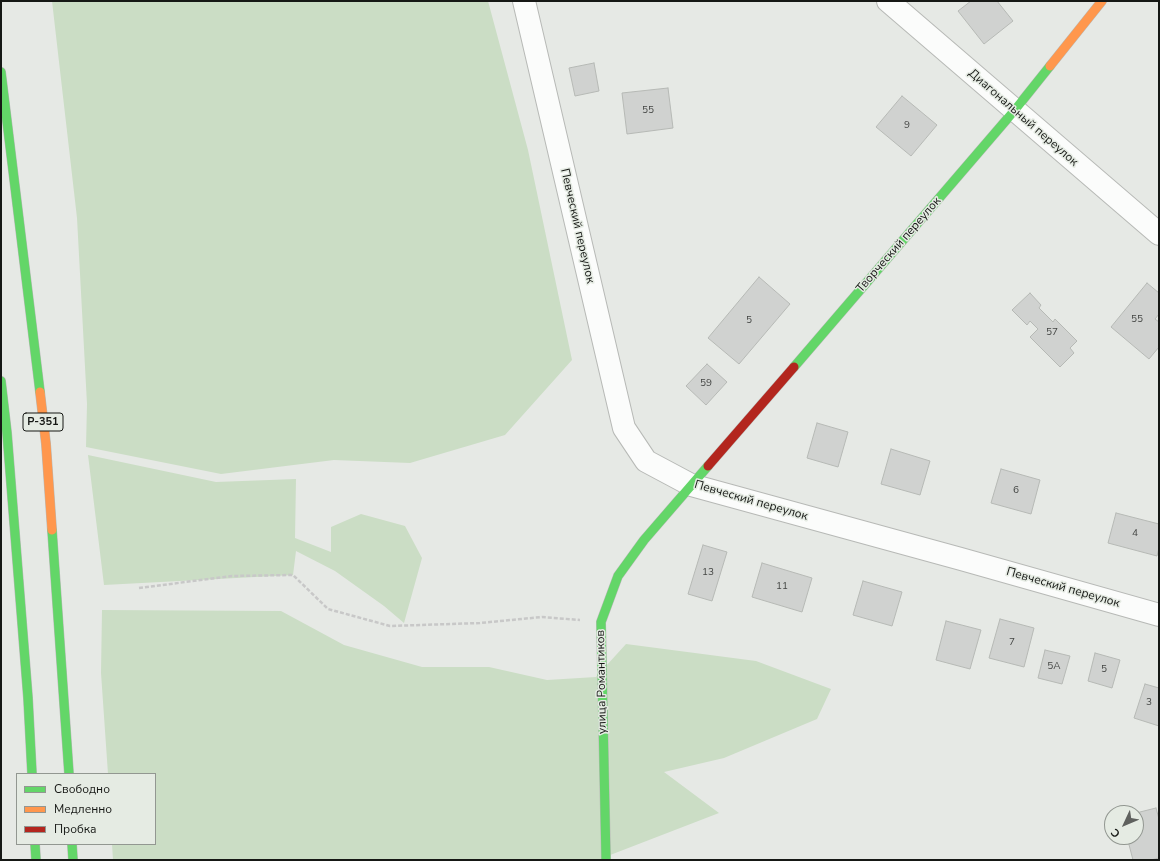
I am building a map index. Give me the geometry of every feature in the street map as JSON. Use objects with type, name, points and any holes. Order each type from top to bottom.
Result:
[{"type":"main road","name":"Творческий переулок","points":[[691,485],[1014,111],[1102,1]]},
{"type":"main road","name":"Р-351","points":[[1,72],[46,444],[69,773]]},
{"type":"main road","name":"Р-351","points":[[1,381],[7,433],[28,698],[32,773]]},
{"type":"main road","name":"улица Романтиков","points":[[606,860],[600,622],[618,576],[644,540],[691,485]]},
{"type":"main road","points":[[35,845],[36,860]]},
{"type":"main road","points":[[72,845],[73,860]]},
{"type":"street","name":"Певческий переулок","points":[[524,1],[624,428],[646,461],[691,485],[962,559],[1159,615]]},
{"type":"street","name":"Диагональный переулок","points":[[888,1],[1014,111],[1159,234]]},
{"type":"path","points":[[140,588],[232,576],[293,575],[328,609],[390,626],[480,623],[542,617],[600,622]]},
{"type":"green space","points":[[52,1],[488,1],[528,150],[572,360],[505,435],[410,463],[334,460],[221,474],[86,447],[87,404],[77,218]]},
{"type":"green space","points":[[88,455],[216,482],[296,479],[295,538],[331,552],[331,527],[361,514],[405,526],[422,558],[404,623],[384,606],[335,571],[296,551],[293,575],[104,585]]},
{"type":"green space","points":[[102,610],[281,611],[344,645],[422,667],[489,667],[547,680],[596,677],[626,644],[756,661],[831,689],[817,719],[724,758],[664,772],[719,813],[605,857],[604,860],[113,860],[112,845],[156,845],[156,773],[108,773],[101,673]]},
{"type":"building","points":[[971,1],[997,1],[1013,21],[984,44],[958,11]]},
{"type":"building","points":[[594,63],[599,91],[575,96],[569,68]]},
{"type":"building","points":[[668,88],[673,128],[627,134],[622,93]]},
{"type":"building","points":[[902,96],[937,125],[911,156],[876,127]]},
{"type":"building","points":[[759,277],[790,304],[739,364],[708,338]]},
{"type":"building","points":[[1147,283],[1159,293],[1159,314],[1155,319],[1159,322],[1159,347],[1149,359],[1111,327]]},
{"type":"building","points":[[1030,293],[1041,305],[1039,308],[1053,322],[1055,319],[1077,341],[1070,348],[1074,353],[1060,367],[1030,337],[1038,329],[1030,321],[1027,325],[1012,310]]},
{"type":"building","points":[[707,364],[727,382],[706,405],[686,386]]},
{"type":"building","points":[[817,423],[848,432],[838,467],[807,458]]},
{"type":"building","points":[[891,449],[930,461],[920,495],[881,484]]},
{"type":"building","points":[[1001,469],[1040,480],[1031,514],[991,503]]},
{"type":"building","points":[[1116,513],[1159,524],[1159,548],[1157,556],[1108,543]]},
{"type":"building","points":[[703,545],[727,552],[712,601],[688,594]]},
{"type":"building","points":[[762,563],[812,578],[802,612],[752,597]]},
{"type":"building","points":[[863,581],[902,592],[892,626],[853,615]]},
{"type":"building","points":[[1000,619],[1034,628],[1024,667],[989,658]]},
{"type":"building","points":[[946,621],[981,630],[970,669],[936,660]]},
{"type":"building","points":[[1045,650],[1070,656],[1062,684],[1038,678]]},
{"type":"building","points":[[1095,653],[1120,660],[1112,688],[1088,681]]},
{"type":"building","points":[[1145,684],[1159,688],[1159,726],[1134,718]]},
{"type":"building","points":[[1156,808],[1159,819],[1159,858],[1151,860],[1133,860],[1129,845],[1144,845],[1144,811]]},
{"type":"traffic: fast","points":[[794,367],[1014,111],[1050,66]]},
{"type":"traffic: fast","points":[[1,72],[40,392]]},
{"type":"traffic: fast","points":[[1,381],[7,433],[28,698],[32,773]]},
{"type":"traffic: fast","points":[[606,860],[601,622],[618,576],[644,540],[708,466]]},
{"type":"traffic: fast","points":[[52,530],[69,773]]},
{"type":"traffic: fast","points":[[35,845],[36,860]]},
{"type":"traffic: fast","points":[[72,845],[73,860]]},
{"type":"traffic: slow","points":[[1050,66],[1102,1]]},
{"type":"traffic: slow","points":[[40,392],[46,444],[52,530]]},
{"type":"traffic: jam","points":[[708,466],[794,367]]}]
